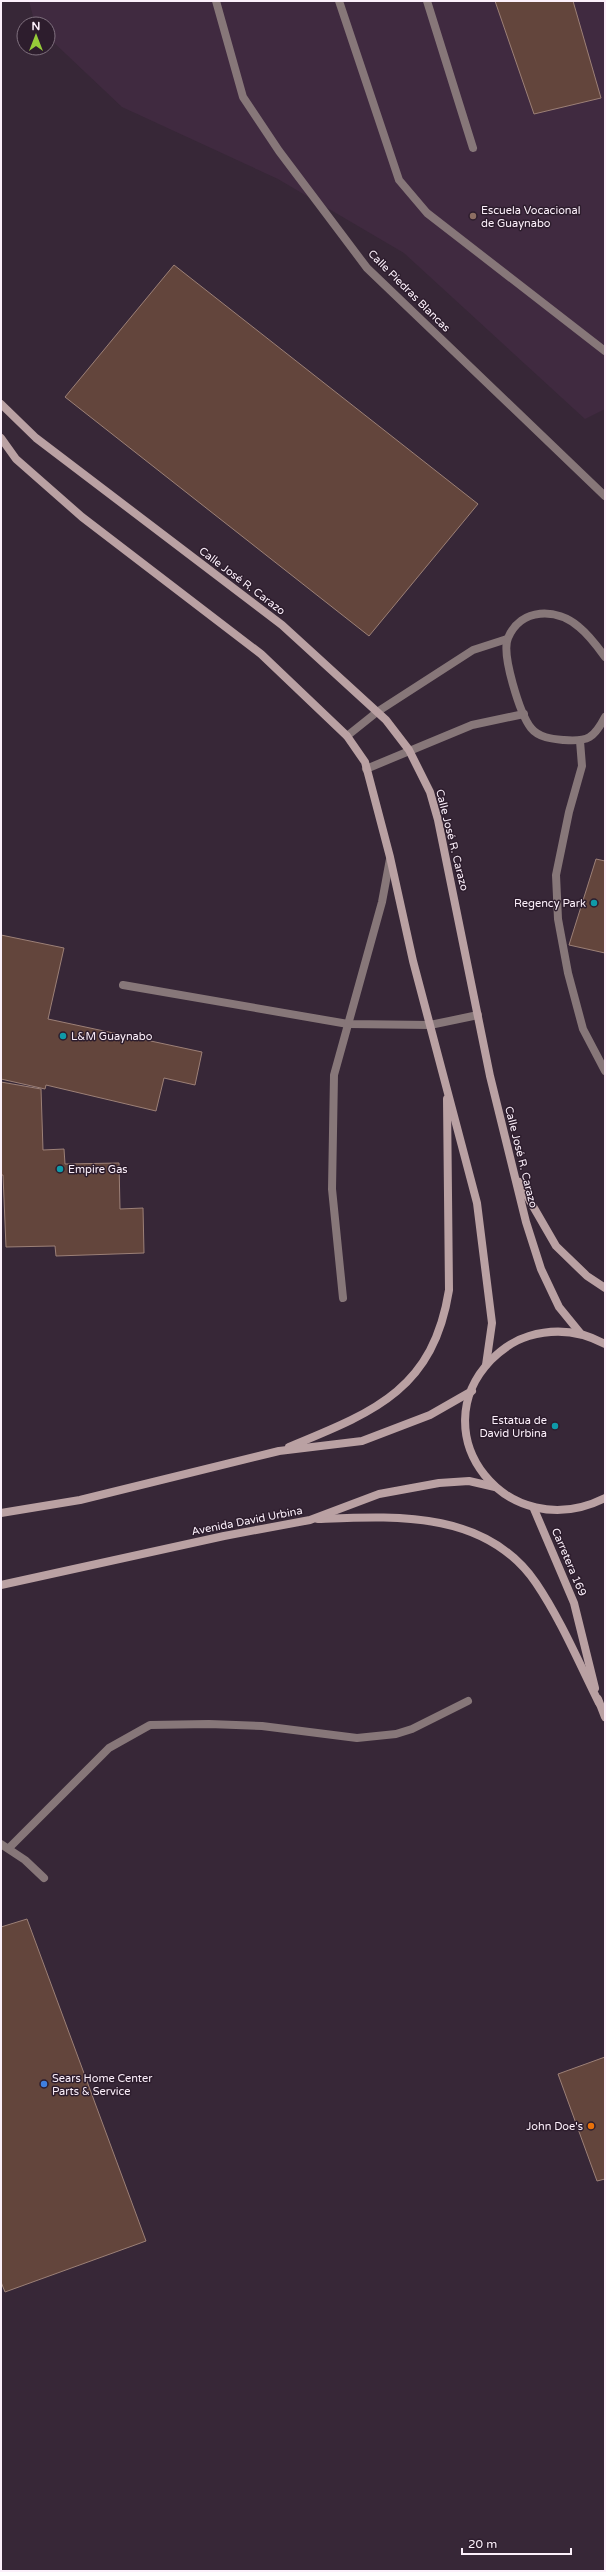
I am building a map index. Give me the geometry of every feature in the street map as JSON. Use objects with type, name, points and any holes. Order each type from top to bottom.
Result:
[{"type":"street","name":"Calle Piedras Blancas","points":[[216,1],[243,97],[279,152],[368,268],[605,496]]},
{"type":"street","points":[[339,1],[399,180],[427,214],[605,350]]},
{"type":"street","points":[[428,1],[473,148]]},
{"type":"street","name":"Calle José R. Carazo","points":[[1,404],[36,438],[282,625],[377,712],[409,750],[430,792],[438,820],[490,1076],[514,1173],[541,1269],[559,1307],[581,1334]]},
{"type":"street","points":[[1,438],[16,459],[82,517],[260,654],[347,736],[365,762],[390,857],[413,961],[477,1203],[489,1286],[492,1323],[486,1365]]},
{"type":"street","points":[[605,657],[592,639],[578,626],[548,613],[535,613],[524,619],[514,627],[507,639],[506,658],[524,714],[531,728],[542,737],[580,741],[598,731],[605,717]]},
{"type":"street","points":[[347,736],[377,712],[473,650],[507,639]]},
{"type":"street","points":[[366,769],[472,725],[524,714]]},
{"type":"street","points":[[580,741],[582,766],[569,812],[556,875],[558,919],[568,973],[583,1029],[605,1071]]},
{"type":"street","points":[[343,1298],[332,1189],[334,1075],[382,902],[390,857]]},
{"type":"street","points":[[122,985],[348,1024],[430,1025],[478,1015]]},
{"type":"street","points":[[279,1451],[368,1412],[418,1373],[434,1346],[446,1312],[449,1290],[447,1088]]},
{"type":"street","points":[[514,1173],[556,1246],[586,1276],[605,1288]]},
{"type":"street","points":[[605,1344],[581,1334],[552,1331],[522,1338],[497,1354],[486,1365],[472,1391],[468,1405],[467,1435],[477,1463],[494,1487],[506,1496],[534,1509],[563,1512],[578,1509],[605,1498]]},
{"type":"street","points":[[1,1513],[80,1500],[279,1451],[362,1441],[430,1415],[472,1391]]},
{"type":"street","name":"Avenida David Urbina","points":[[1,1585],[224,1536],[310,1520],[379,1494],[439,1483],[469,1481],[494,1487]]},
{"type":"street","name":"Carretera 169","points":[[534,1509],[574,1603],[599,1703],[605,1717]]},
{"type":"street","points":[[310,1520],[384,1516],[414,1518],[441,1522],[488,1538],[513,1556],[535,1582],[552,1608],[599,1703]]},
{"type":"street","points":[[9,1848],[109,1748],[150,1725],[209,1724],[262,1726],[356,1738],[396,1734],[468,1701]]},
{"type":"street","points":[[1,1844],[9,1848],[44,1878]]},
{"type":"shaded area","name":"Escuela Vocacional de Guaynabo","points":[[29,1],[605,1],[605,409],[585,419],[404,253],[278,179],[122,107],[56,45],[56,16],[33,16]]},
{"type":"building","points":[[495,1],[573,1],[601,98],[534,114]]},
{"type":"building","points":[[174,265],[478,504],[369,636],[65,397]]},
{"type":"building","name":"Regency Park","points":[[596,859],[605,861],[605,953],[569,945]]},
{"type":"building","name":"L&M Guaynabo","points":[[1,935],[64,948],[48,1019],[202,1052],[195,1085],[164,1078],[156,1111],[46,1085],[45,1089],[1,1079]]},
{"type":"building","name":"Empire Gas","points":[[1,1082],[41,1089],[43,1150],[64,1149],[65,1164],[119,1163],[120,1209],[143,1208],[144,1253],[56,1256],[55,1246],[6,1247],[3,1175],[1,1175]]},
{"type":"building","name":"Sears Home Center Parts & Service","points":[[27,1919],[146,2241],[5,2292],[1,2282],[1,1927]]},
{"type":"building","name":"John Doe's","points":[[605,2057],[605,2179],[597,2181],[558,2074]]},
{"type":"place","name":"Escuela Vocacional de Guaynabo","points":[[473,216]]},
{"type":"place","name":"Regency Park","points":[[594,903]]},
{"type":"place","name":"L&M Guaynabo","points":[[63,1036]]},
{"type":"place","name":"Empire Gas","points":[[60,1169]]},
{"type":"place","name":"Estatua de David Urbina","points":[[555,1426]]},
{"type":"place","name":"Sears Home Center Parts & Service","points":[[44,2084]]},
{"type":"place","name":"John Doe's","points":[[591,2126]]}]
